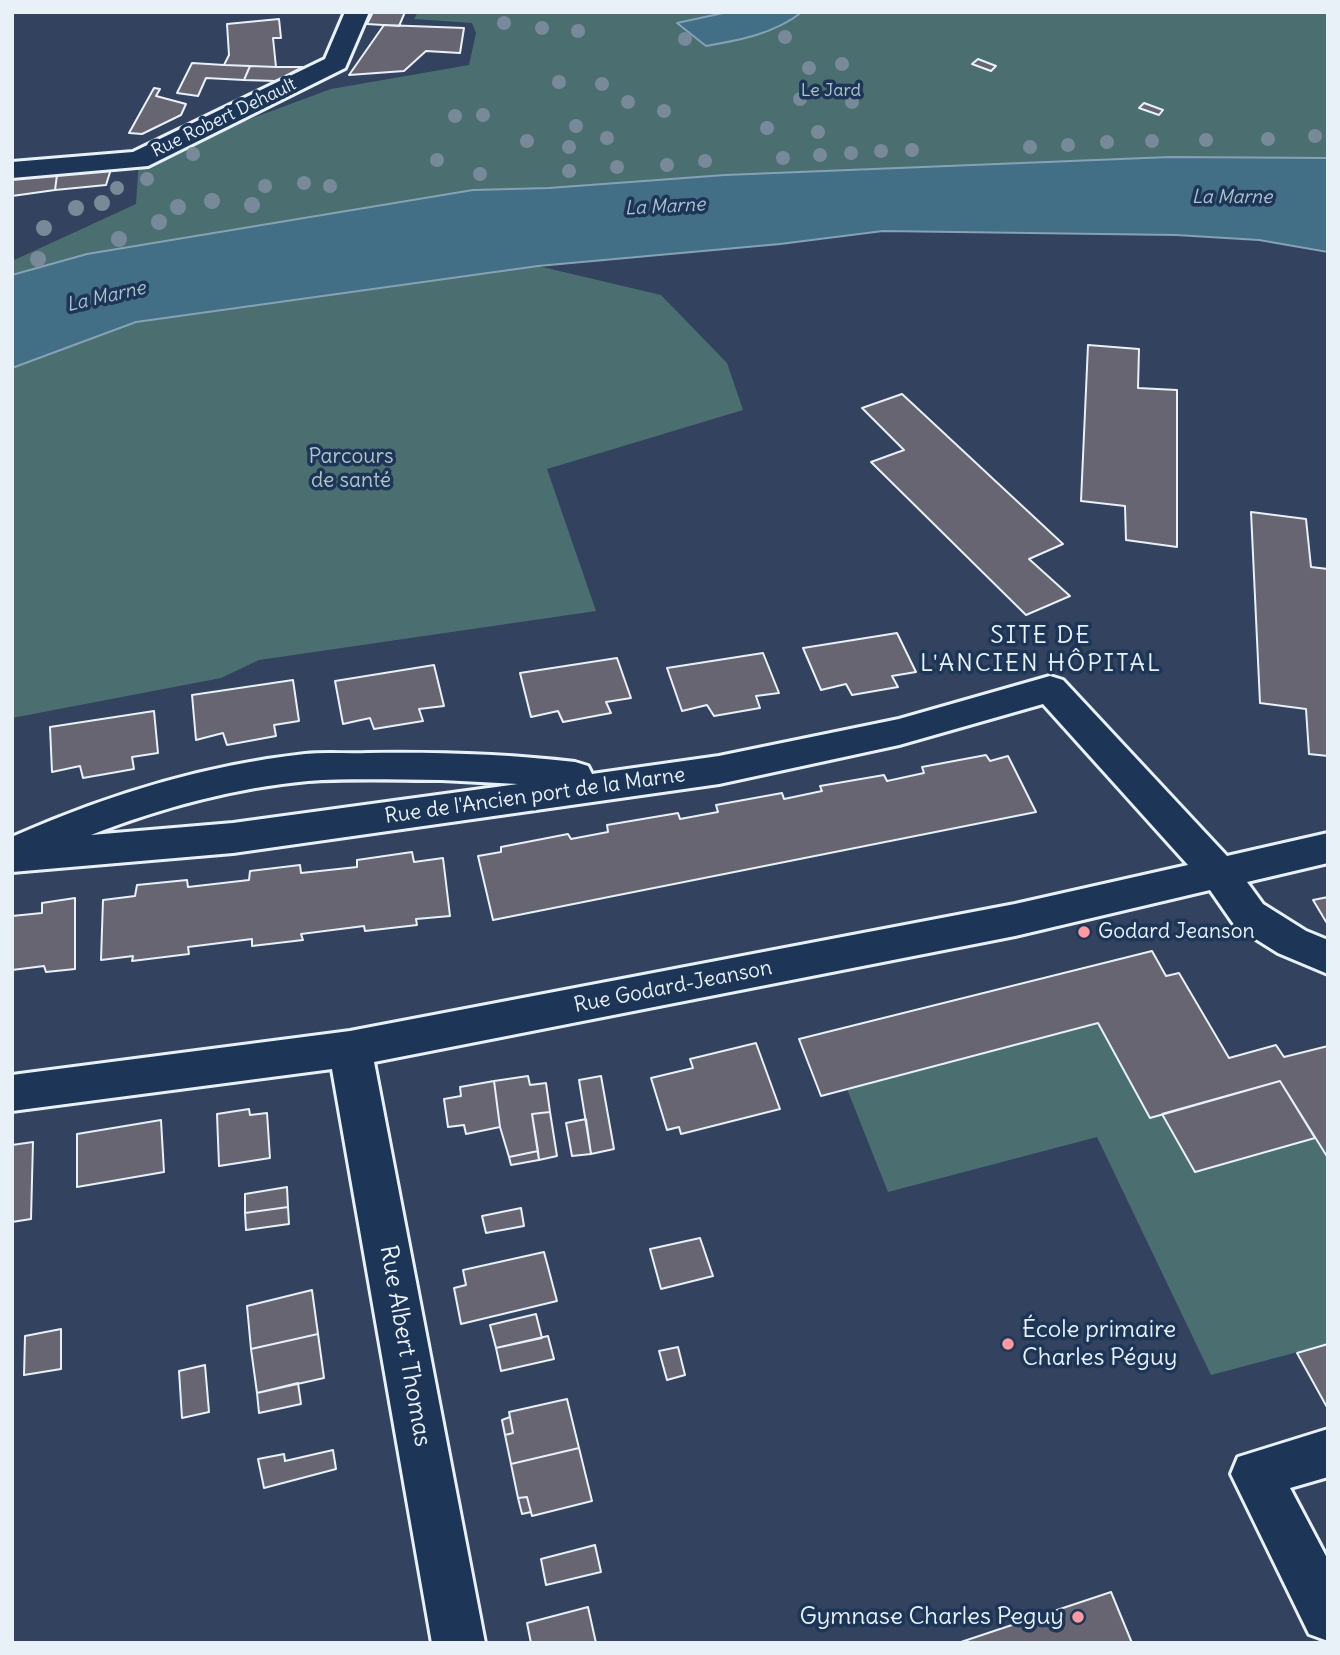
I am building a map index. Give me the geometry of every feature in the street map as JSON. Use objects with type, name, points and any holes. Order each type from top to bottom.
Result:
[{"type":"street","name":"Rue Robert Dehault","points":[[12,170],[139,160],[336,63],[357,12]]},
{"type":"street","name":"Rue de l'Ancien port de la Marne","points":[[12,855],[233,838],[719,770],[899,732],[1050,689],[1218,872]]},
{"type":"street","points":[[12,855],[72,825],[134,803],[215,784],[304,768],[401,766],[536,771],[629,784]]},
{"type":"street","name":"Rue Godard-Jeanson","points":[[12,1093],[350,1049],[1016,920],[1328,848]]},
{"type":"street","points":[[1218,872],[1249,915],[1292,942],[1328,958]]},
{"type":"street","name":"Rue Albert Thomas","points":[[350,1049],[459,1643]]},
{"type":"street","points":[[1328,1453],[1256,1474],[1328,1615]]},
{"type":"green space","name":"Le Jard","points":[[418,12],[728,12],[678,23],[706,46],[768,31],[802,12],[1328,12],[1328,158],[1170,157],[725,175],[549,188],[473,190],[87,254],[12,275],[12,261],[136,204],[139,160],[331,89],[469,65],[476,33],[472,23],[414,19]]},
{"type":"green space","name":"Parcours de santé","points":[[538,266],[661,295],[727,363],[743,410],[547,469],[596,611],[259,660],[221,678],[12,718],[12,368],[136,322]]},
{"type":"green space","points":[[1098,1023],[1150,1118],[1162,1114],[1195,1171],[1315,1138],[1328,1158],[1328,1344],[1211,1375],[1097,1137],[888,1192],[847,1089]]},
{"type":"water","points":[[728,12],[802,12],[768,31],[706,46],[677,23]]},
{"type":"water","name":"La Marne","points":[[1170,157],[1328,158],[1328,252],[1259,240],[1176,235],[883,231],[780,244],[538,266],[136,322],[12,368],[12,275],[87,254],[473,190],[549,188],[725,175]]},
{"type":"building","points":[[373,12],[405,12],[399,26],[367,24]]},
{"type":"building","points":[[279,19],[281,38],[273,38],[276,67],[224,65],[229,55],[227,24]]},
{"type":"building","points":[[384,25],[464,28],[460,53],[426,51],[404,71],[349,75]]},
{"type":"building","points":[[978,59],[996,66],[991,71],[972,64]]},
{"type":"building","points":[[192,63],[250,66],[244,80],[206,78],[198,96],[177,93]]},
{"type":"building","points":[[250,66],[303,67],[276,81],[244,80]]},
{"type":"building","points":[[154,88],[160,89],[156,96],[186,104],[181,115],[142,134],[129,133]]},
{"type":"building","points":[[1144,103],[1163,110],[1159,115],[1139,108]]},
{"type":"building","points":[[111,169],[106,185],[55,190],[57,175]]},
{"type":"building","points":[[32,174],[32,177],[57,175],[55,190],[12,196],[13,176]]},
{"type":"building","points":[[1088,345],[1139,349],[1138,388],[1177,390],[1177,547],[1126,540],[1125,506],[1081,501]]},
{"type":"building","points":[[902,394],[1063,544],[1029,559],[1070,596],[1026,615],[871,462],[904,450],[862,408]]},
{"type":"building","points":[[1251,512],[1306,519],[1311,567],[1328,569],[1328,756],[1309,754],[1306,709],[1260,703]]},
{"type":"building","points":[[897,633],[916,672],[892,676],[898,687],[852,695],[846,684],[821,690],[803,648]]},
{"type":"building","points":[[763,653],[779,693],[756,696],[760,708],[714,716],[707,705],[682,711],[667,668]]},
{"type":"building","points":[[617,658],[631,698],[606,702],[611,713],[563,722],[558,711],[531,717],[520,673]]},
{"type":"building","points":[[434,665],[444,706],[419,709],[423,721],[374,729],[370,718],[343,724],[335,681]]},
{"type":"building","points":[[293,680],[299,721],[274,725],[276,736],[227,745],[223,733],[196,740],[192,695]]},
{"type":"building","points":[[154,711],[158,753],[132,757],[134,769],[83,778],[80,766],[52,772],[50,727]]},
{"type":"building","points":[[986,755],[990,761],[1008,756],[1036,812],[493,920],[478,856],[501,852],[501,847],[568,834],[571,839],[608,832],[607,825],[678,813],[680,819],[718,812],[716,805],[782,793],[784,799],[822,791],[820,786],[884,775],[887,781],[924,773],[922,767]]},
{"type":"building","points":[[412,852],[414,862],[443,858],[450,916],[416,919],[417,925],[365,931],[364,926],[301,934],[303,940],[252,946],[252,939],[188,947],[189,954],[132,961],[133,956],[101,960],[103,900],[135,896],[137,885],[187,880],[188,887],[249,880],[250,871],[300,865],[301,873],[357,867],[357,860]]},
{"type":"building","points":[[1328,897],[1328,925],[1313,900]]},
{"type":"building","points":[[75,898],[75,969],[46,972],[44,966],[12,970],[12,916],[42,913],[42,903]]},
{"type":"building","points":[[1152,951],[1166,976],[1179,973],[1229,1058],[1276,1045],[1284,1057],[1328,1046],[1328,1158],[1280,1081],[1150,1118],[1098,1023],[821,1096],[799,1039]]},
{"type":"building","points":[[756,1043],[780,1109],[681,1134],[679,1127],[667,1130],[651,1078],[693,1068],[690,1059]]},
{"type":"building","points":[[528,1076],[530,1085],[546,1083],[550,1112],[532,1114],[538,1151],[509,1157],[500,1127],[494,1081]]},
{"type":"building","points":[[601,1076],[614,1149],[591,1154],[579,1080]]},
{"type":"building","points":[[494,1081],[500,1127],[466,1134],[464,1125],[448,1127],[444,1099],[461,1096],[460,1087]]},
{"type":"building","points":[[1280,1081],[1315,1138],[1195,1172],[1162,1114]]},
{"type":"building","points":[[249,1109],[250,1115],[267,1113],[270,1158],[219,1166],[217,1114]]},
{"type":"building","points":[[550,1112],[557,1156],[539,1160],[532,1114]]},
{"type":"building","points":[[586,1119],[591,1154],[572,1156],[566,1123]]},
{"type":"building","points":[[161,1120],[164,1172],[77,1187],[77,1134]]},
{"type":"building","points":[[33,1142],[31,1219],[12,1222],[12,1145]]},
{"type":"building","points":[[538,1151],[539,1160],[511,1165],[509,1157]]},
{"type":"building","points":[[287,1187],[288,1207],[245,1213],[245,1194]]},
{"type":"building","points":[[288,1207],[289,1224],[246,1230],[245,1213]]},
{"type":"building","points":[[521,1208],[524,1226],[486,1233],[482,1216]]},
{"type":"building","points":[[700,1238],[713,1276],[661,1289],[650,1249]]},
{"type":"building","points":[[544,1252],[557,1301],[461,1324],[454,1288],[466,1285],[463,1270]]},
{"type":"building","points":[[312,1290],[318,1334],[251,1349],[247,1306]]},
{"type":"building","points":[[536,1314],[542,1338],[496,1348],[490,1325]]},
{"type":"building","points":[[61,1329],[61,1369],[24,1375],[25,1336]]},
{"type":"building","points":[[318,1334],[324,1378],[257,1393],[251,1349]]},
{"type":"building","points":[[548,1336],[554,1359],[501,1371],[496,1348]]},
{"type":"building","points":[[1328,1344],[1328,1409],[1297,1353]]},
{"type":"building","points":[[678,1347],[685,1375],[667,1380],[659,1351]]},
{"type":"building","points":[[205,1365],[209,1412],[182,1418],[179,1371]]},
{"type":"building","points":[[298,1383],[301,1404],[259,1413],[257,1393]]},
{"type":"building","points":[[567,1399],[579,1448],[511,1464],[505,1435],[513,1433],[509,1412]]},
{"type":"building","points":[[510,1417],[513,1433],[505,1435],[502,1420]]},
{"type":"building","points":[[579,1448],[592,1501],[532,1516],[527,1497],[518,1498],[511,1464]]},
{"type":"building","points":[[333,1450],[336,1469],[264,1488],[258,1459],[284,1454],[285,1461]]},
{"type":"building","points":[[527,1497],[531,1512],[522,1514],[518,1498]]},
{"type":"building","points":[[595,1545],[601,1572],[546,1585],[541,1559]]},
{"type":"building","name":"Gymnase Charles Peguy","points":[[1111,1592],[1132,1643],[958,1643]]},
{"type":"building","points":[[588,1607],[596,1643],[531,1643],[527,1623]]},
{"type":"place","name":"Godard Jeanson","points":[[1084,932]]},
{"type":"place","name":"École primaire Charles Péguy","points":[[1008,1344]]},
{"type":"place","name":"Gymnase Charles Peguy","points":[[1078,1617]]},
{"type":"district","name":"SITE DE L'ANCIEN HÔPITAL","points":[[1041,650]]}]
